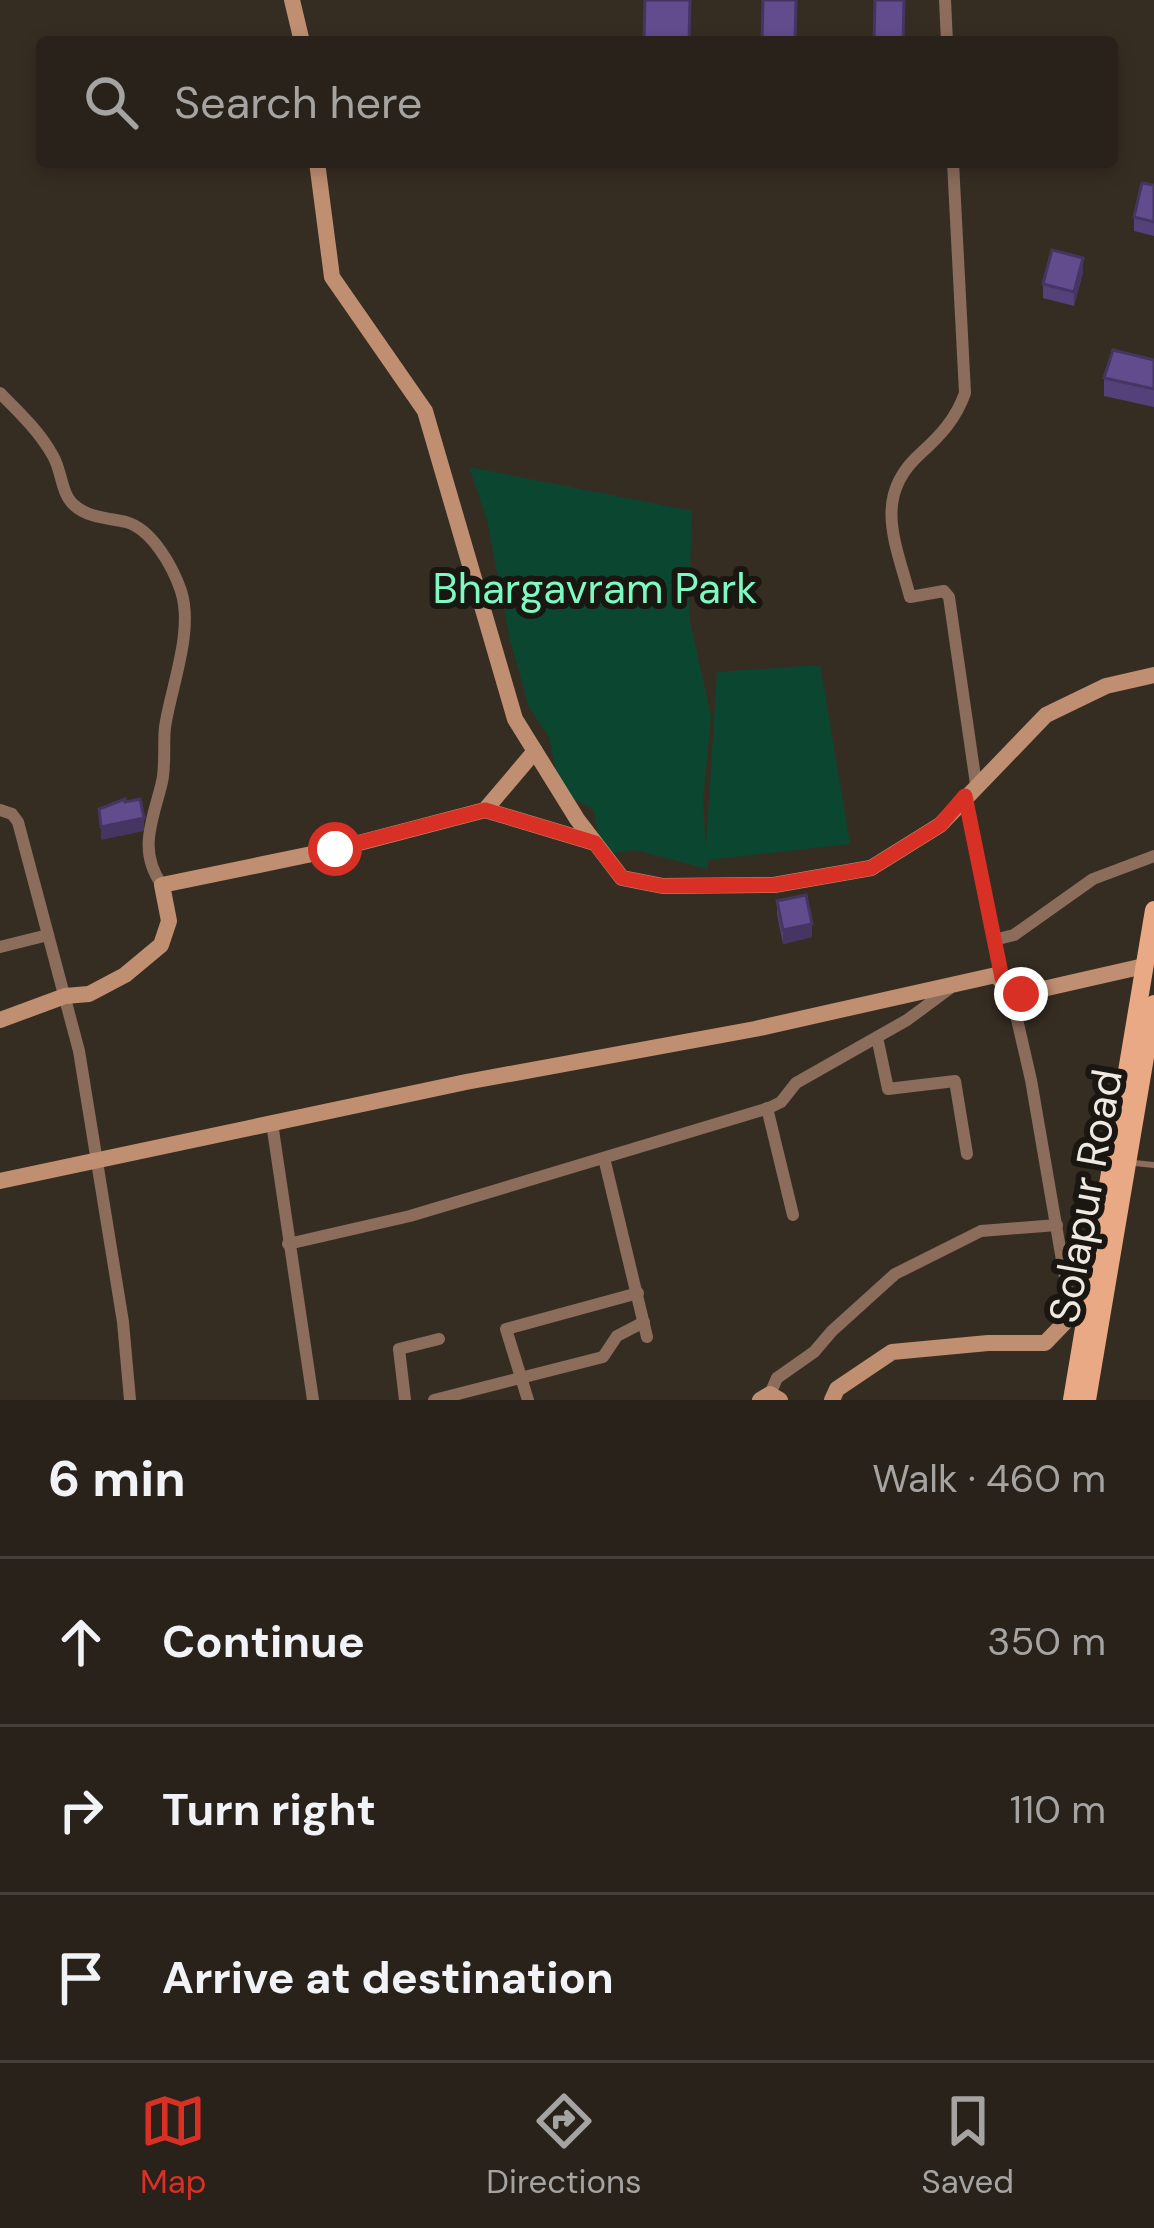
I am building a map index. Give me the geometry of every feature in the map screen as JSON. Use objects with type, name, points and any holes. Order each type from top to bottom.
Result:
[{"type":"main road","name":"Solapur Road","points":[[1087,1400],[1119,1162],[1149,1013],[1144,966],[1154,910]]},
{"type":"main road","points":[[1072,1400],[1078,1318],[1119,1162]]},
{"type":"street","points":[[292,0],[301,36]]},
{"type":"street","points":[[945,0],[947,36]]},
{"type":"street","points":[[318,168],[332,277],[424,411],[515,719],[622,878],[663,886],[774,885],[871,868],[940,825],[1046,715],[1106,686],[1154,674]]},
{"type":"street","points":[[832,1400],[837,1389],[892,1352],[1045,1343],[1078,1318],[1031,1080],[994,940],[949,597],[944,591],[910,597],[891,512],[891,492],[901,473],[938,439],[965,393],[953,168]]},
{"type":"street","points":[[0,393],[37,431],[53,456],[70,502],[92,515],[142,530],[182,593],[182,637],[166,723],[163,777],[146,847],[170,921],[161,945],[125,975],[89,994],[65,996],[0,1020]]},
{"type":"street","points":[[485,810],[535,752]]},
{"type":"street","points":[[0,810],[18,822],[65,996],[98,1160],[130,1400]]},
{"type":"street","points":[[162,885],[335,849],[485,810],[595,843]]},
{"type":"street","points":[[994,940],[1014,935],[1093,879],[1154,856]]},
{"type":"street","points":[[0,947],[48,934]]},
{"type":"street","points":[[0,1181],[466,1082],[755,1029],[995,974],[1006,986],[1044,991],[1144,966]]},
{"type":"street","points":[[288,1244],[410,1216],[767,1108],[781,1102],[796,1083],[955,985]]},
{"type":"street","points":[[877,1036],[888,1089],[955,1081],[967,1154]]},
{"type":"street","points":[[767,1108],[793,1214]]},
{"type":"street","points":[[272,1123],[313,1400]]},
{"type":"street","points":[[604,1158],[647,1337]]},
{"type":"street","points":[[770,1398],[777,1378],[814,1352],[895,1274],[981,1231],[1057,1225]]},
{"type":"street","points":[[528,1400],[506,1329],[638,1294]]},
{"type":"street","points":[[443,1399],[603,1357],[616,1336],[644,1322]]},
{"type":"street","points":[[406,1400],[399,1349],[439,1339]]},
{"type":"lane","points":[[1119,1162],[1154,1165]]},
{"type":"green space","name":"Bhargavram Park","points":[[469,467],[692,511],[689,617],[711,716],[703,801],[706,847],[717,672],[820,665],[850,844],[708,860],[708,869],[635,850],[603,855],[593,809],[560,792],[549,737],[529,707],[510,640],[487,520]]},
{"type":"building","points":[[645,0],[690,0],[689,36],[644,36]]},
{"type":"building","points":[[763,0],[796,0],[795,36],[762,36]]},
{"type":"building","points":[[875,0],[904,0],[903,36],[874,36]]},
{"type":"building","points":[[1142,183],[1154,185],[1154,222],[1134,217]]},
{"type":"building","points":[[1052,250],[1083,258],[1074,292],[1043,284]]},
{"type":"building","points":[[1113,350],[1154,360],[1154,389],[1104,378]]},
{"type":"building","points":[[140,799],[144,818],[101,827],[99,809]]},
{"type":"building","points":[[806,895],[812,924],[783,930],[777,901]]},
{"type":"route","points":[[335,849],[485,810],[595,843],[622,878],[663,886],[774,885],[871,868],[940,825],[965,796],[1002,978],[1011,993],[1021,994]]}]
